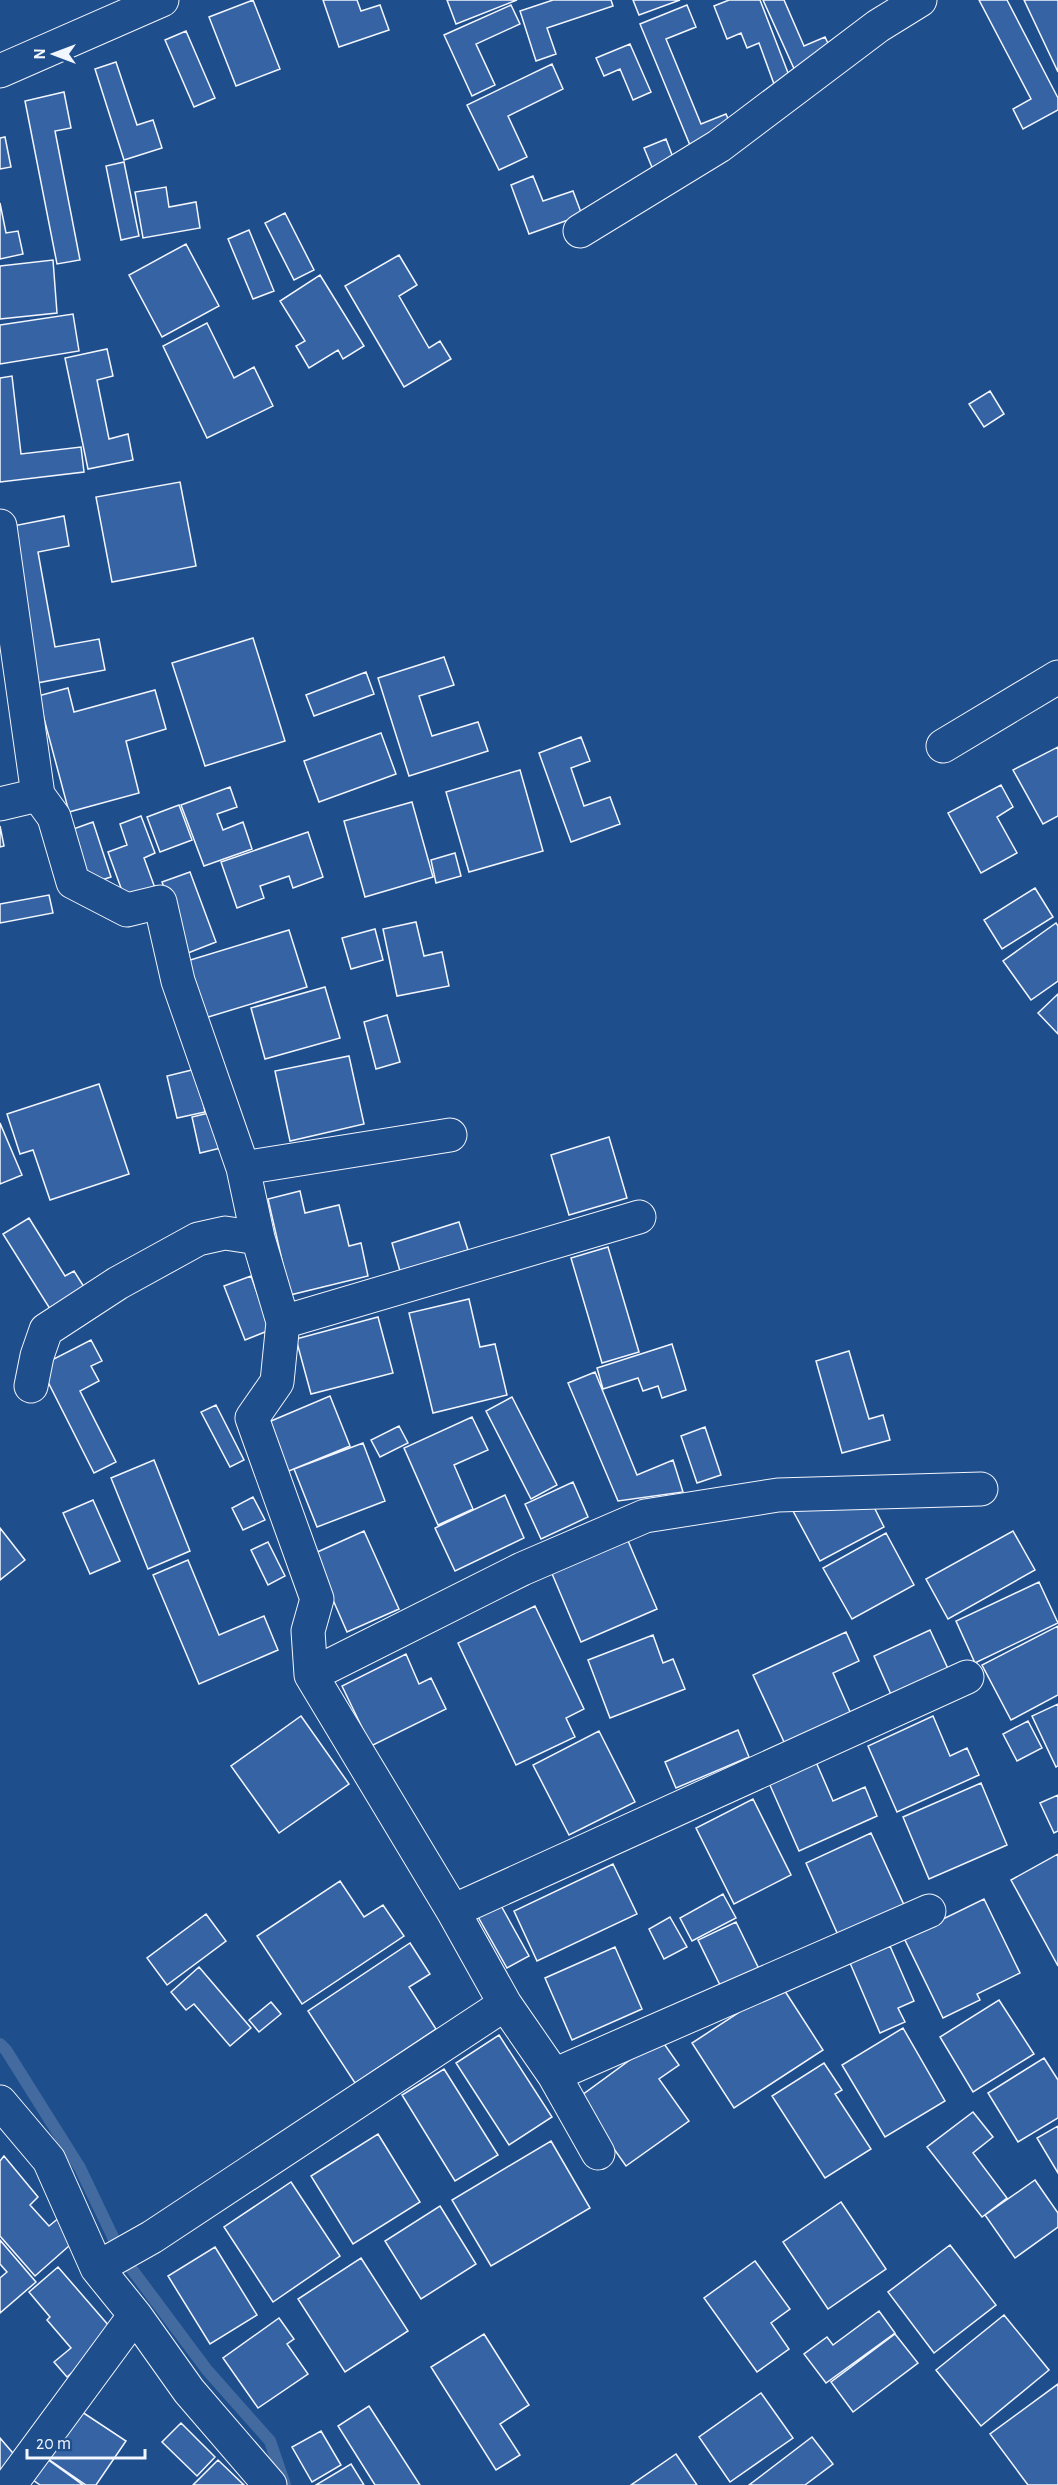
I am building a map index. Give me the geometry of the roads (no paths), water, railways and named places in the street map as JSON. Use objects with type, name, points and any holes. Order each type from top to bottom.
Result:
[{"type":"street","points":[[0,70],[162,0]]},
{"type":"street","points":[[580,231],[719,146],[878,26],[920,0]]},
{"type":"street","points":[[0,526],[38,795],[54,817],[72,882],[128,910],[160,902],[178,981],[243,1168],[258,1238],[283,1322],[277,1382],[252,1418],[317,1599],[308,1631],[311,1674],[453,1911],[505,2004],[554,2075],[598,2153]]},
{"type":"street","points":[[943,746],[1058,677]]},
{"type":"street","points":[[0,804],[38,795]]},
{"type":"street","points":[[243,1168],[450,1135]]},
{"type":"street","points":[[283,1322],[639,1217]]},
{"type":"street","points":[[31,1386],[37,1356],[46,1330],[118,1283],[198,1239],[225,1233],[258,1238]]},
{"type":"street","points":[[311,1674],[522,1569],[645,1516],[778,1495],[981,1489]]},
{"type":"street","points":[[453,1911],[967,1677]]},
{"type":"street","points":[[554,2075],[929,1911]]},
{"type":"street","points":[[97,2268],[152,2237],[505,2004]]},
{"type":"street","points":[[6,2124],[49,2160],[97,2268],[135,2315],[189,2391],[269,2484]]},
{"type":"street","points":[[10,2485],[135,2315]]},
{"type":"waterway","points":[[0,2044],[80,2168],[122,2256],[207,2370],[270,2441],[285,2485]]}]
